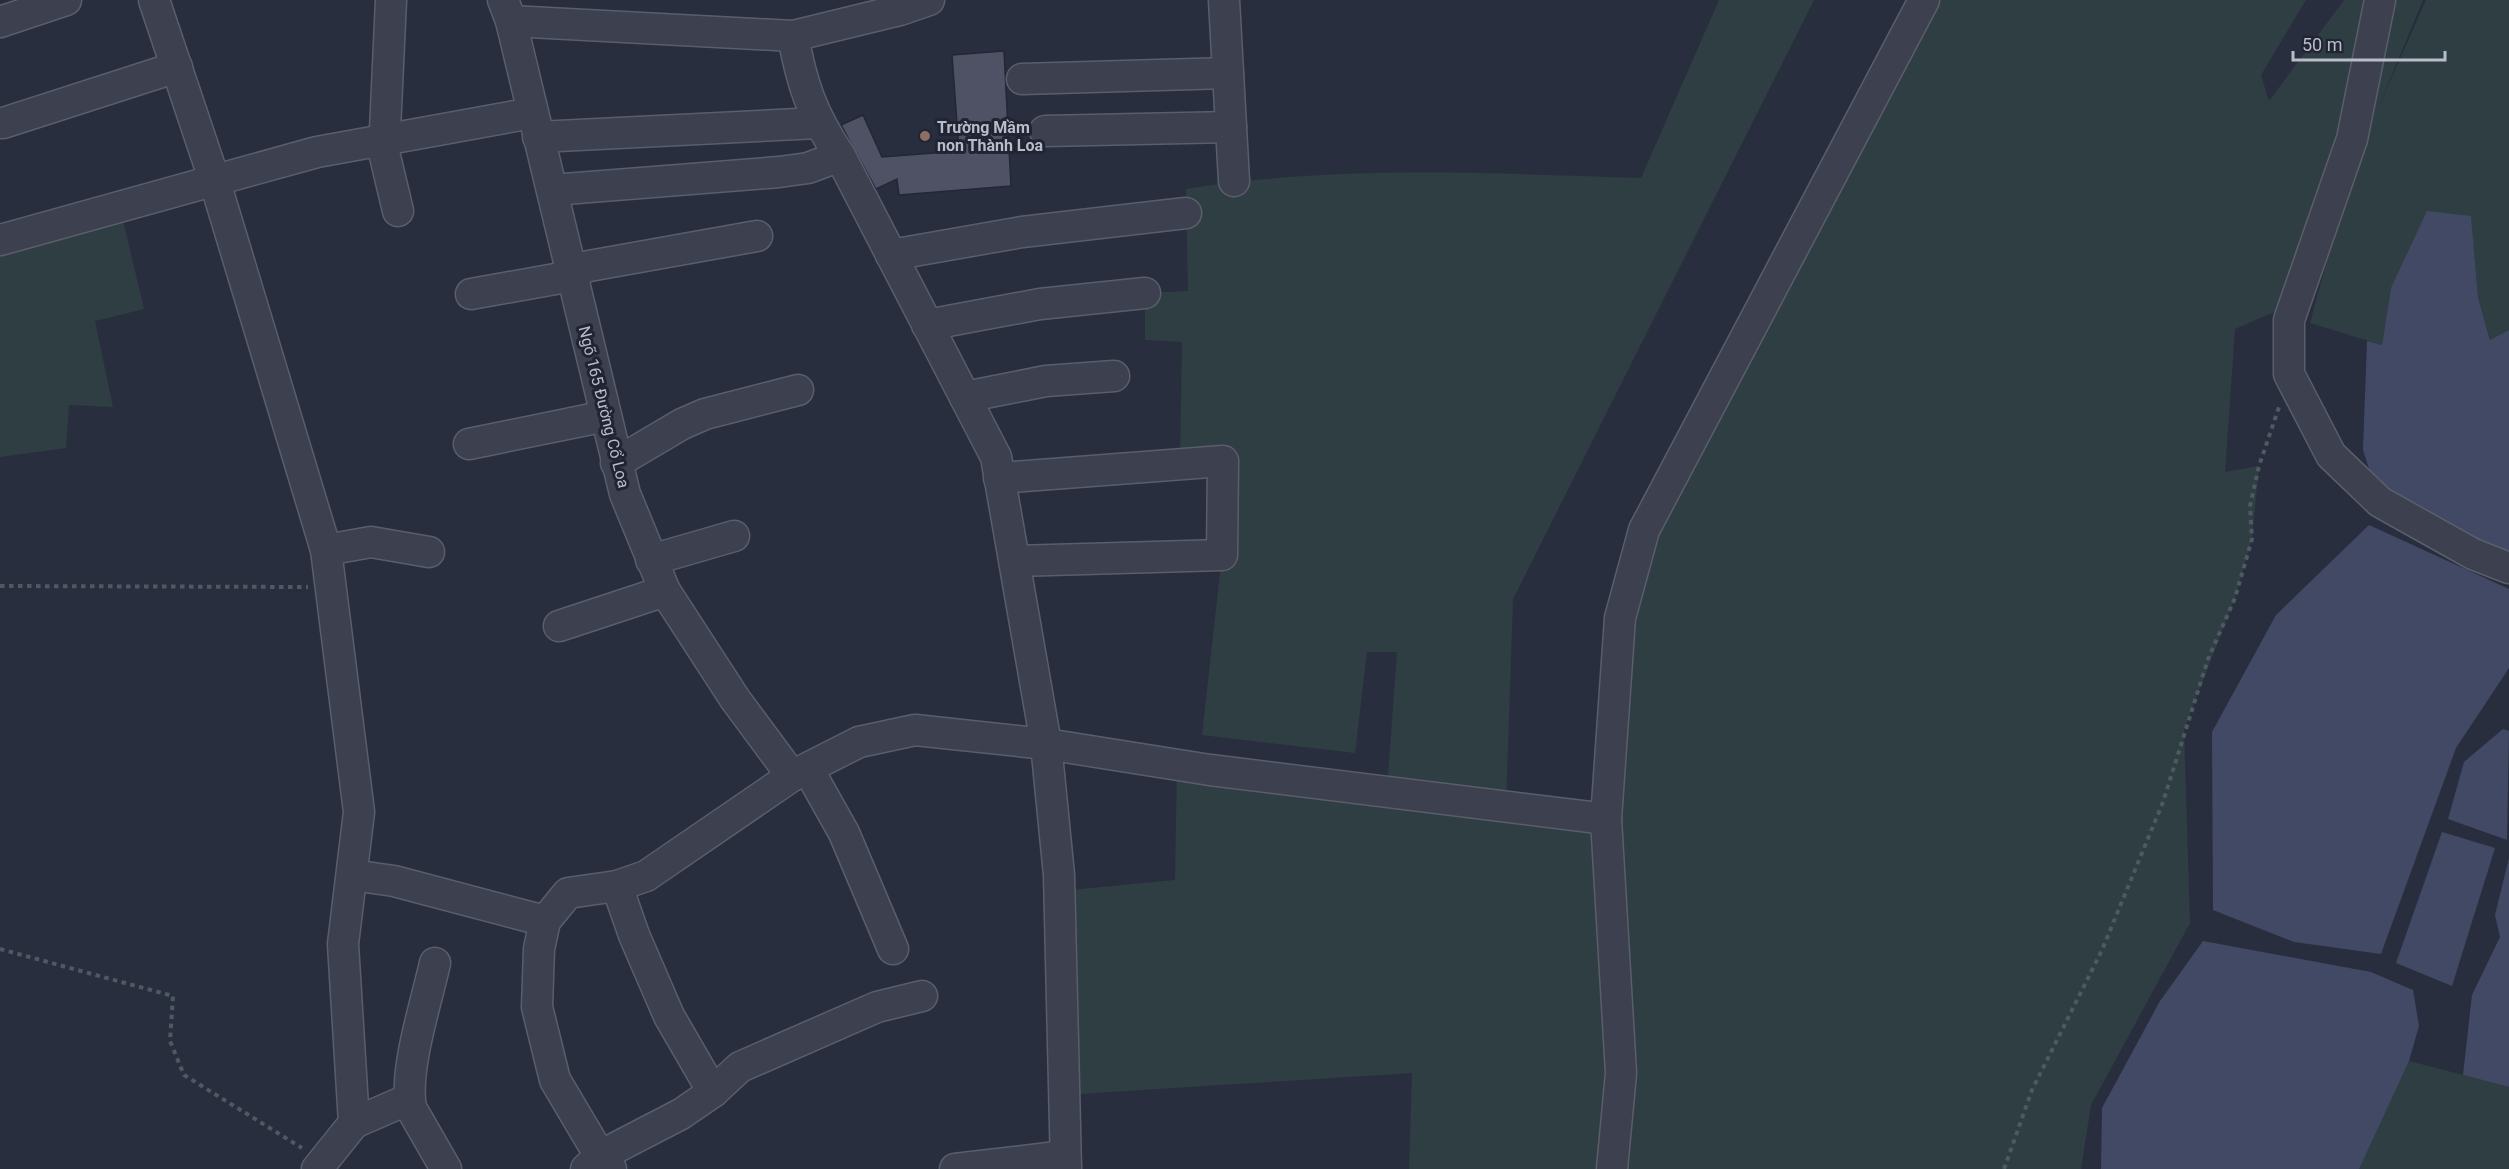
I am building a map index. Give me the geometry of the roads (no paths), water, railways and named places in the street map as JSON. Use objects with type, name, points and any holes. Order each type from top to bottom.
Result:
[{"type":"street","points":[[0,22],[66,0]]},
{"type":"street","points":[[154,0],[214,182],[326,550],[359,812],[343,944],[354,1123]]},
{"type":"street","points":[[391,0],[384,152],[398,211]]},
{"type":"street","points":[[507,10],[793,36],[900,10],[929,0]]},
{"type":"street","points":[[1224,0],[1234,181]]},
{"type":"street","points":[[1611,1169],[1622,1073],[1606,819],[1620,618],[1644,531],[1924,0]]},
{"type":"street","points":[[2380,0],[2352,139],[2289,320],[2289,374],[2331,454],[2380,502],[2473,554],[2509,568]]},
{"type":"street","name":"Ngõ 165 Đường Cổ Loa","points":[[507,10],[616,463],[625,494],[651,560],[665,591],[735,699],[800,772],[844,833],[893,949]]},
{"type":"street","points":[[793,36],[801,78],[818,123],[840,156],[996,457],[1046,744],[1059,875],[1065,1162],[955,1169]]},
{"type":"street","points":[[3,123],[177,67]]},
{"type":"street","points":[[1022,79],[1228,73]]},
{"type":"street","points":[[0,240],[317,152],[384,141],[535,125],[818,123]]},
{"type":"street","points":[[1045,131],[1231,127]]},
{"type":"street","points":[[552,190],[779,172],[808,168],[840,156]]},
{"type":"street","points":[[891,255],[1022,232],[1186,213]]},
{"type":"street","points":[[471,294],[571,274],[589,266],[757,236]]},
{"type":"street","points":[[927,325],[1040,304],[1144,293]]},
{"type":"street","points":[[965,397],[1046,381],[1114,376]]},
{"type":"street","points":[[616,463],[682,424],[705,414],[798,390]]},
{"type":"street","points":[[469,444],[606,416]]},
{"type":"street","points":[[999,478],[1222,461],[1222,555],[1015,561]]},
{"type":"street","points":[[651,560],[734,536]]},
{"type":"street","points":[[326,550],[371,542],[429,552]]},
{"type":"street","points":[[559,626],[665,591]]},
{"type":"street","points":[[922,996],[877,1007],[740,1066],[713,1092],[599,1164],[555,1080],[537,1007],[539,949],[545,921],[568,893],[617,886],[646,876],[800,772],[859,742],[915,730],[1046,744],[1210,770],[1606,819]]},
{"type":"street","points":[[352,875],[394,880],[545,921]]},
{"type":"street","points":[[617,886],[634,935],[669,1016],[713,1092]]},
{"type":"street","points":[[435,963],[411,1071],[409,1099],[411,1108],[446,1169]]},
{"type":"street","points":[[320,1165],[354,1123],[409,1099]]},
{"type":"water","points":[[2427,211],[2471,216],[2478,297],[2490,340],[2509,330],[2509,568],[2380,502],[2363,450],[2367,341],[2382,345],[2391,288]]},
{"type":"water","points":[[2369,525],[2509,589],[2509,668],[2456,748],[2381,954],[2294,942],[2213,910],[2212,732],[2276,615]]},
{"type":"water","points":[[2503,729],[2509,731],[2507,840],[2448,819],[2464,762]]},
{"type":"water","points":[[2442,832],[2495,848],[2452,986],[2396,963]]},
{"type":"water","points":[[2509,858],[2509,1087],[2463,1075],[2472,995],[2500,937],[2495,915]]},
{"type":"water","points":[[2203,941],[2371,972],[2413,990],[2419,1026],[2409,1061],[2359,1169],[2101,1169],[2102,1108],[2160,1001]]},
{"type":"place","name":"Trường Mầm non Thành Loa","points":[[925,136]]}]
